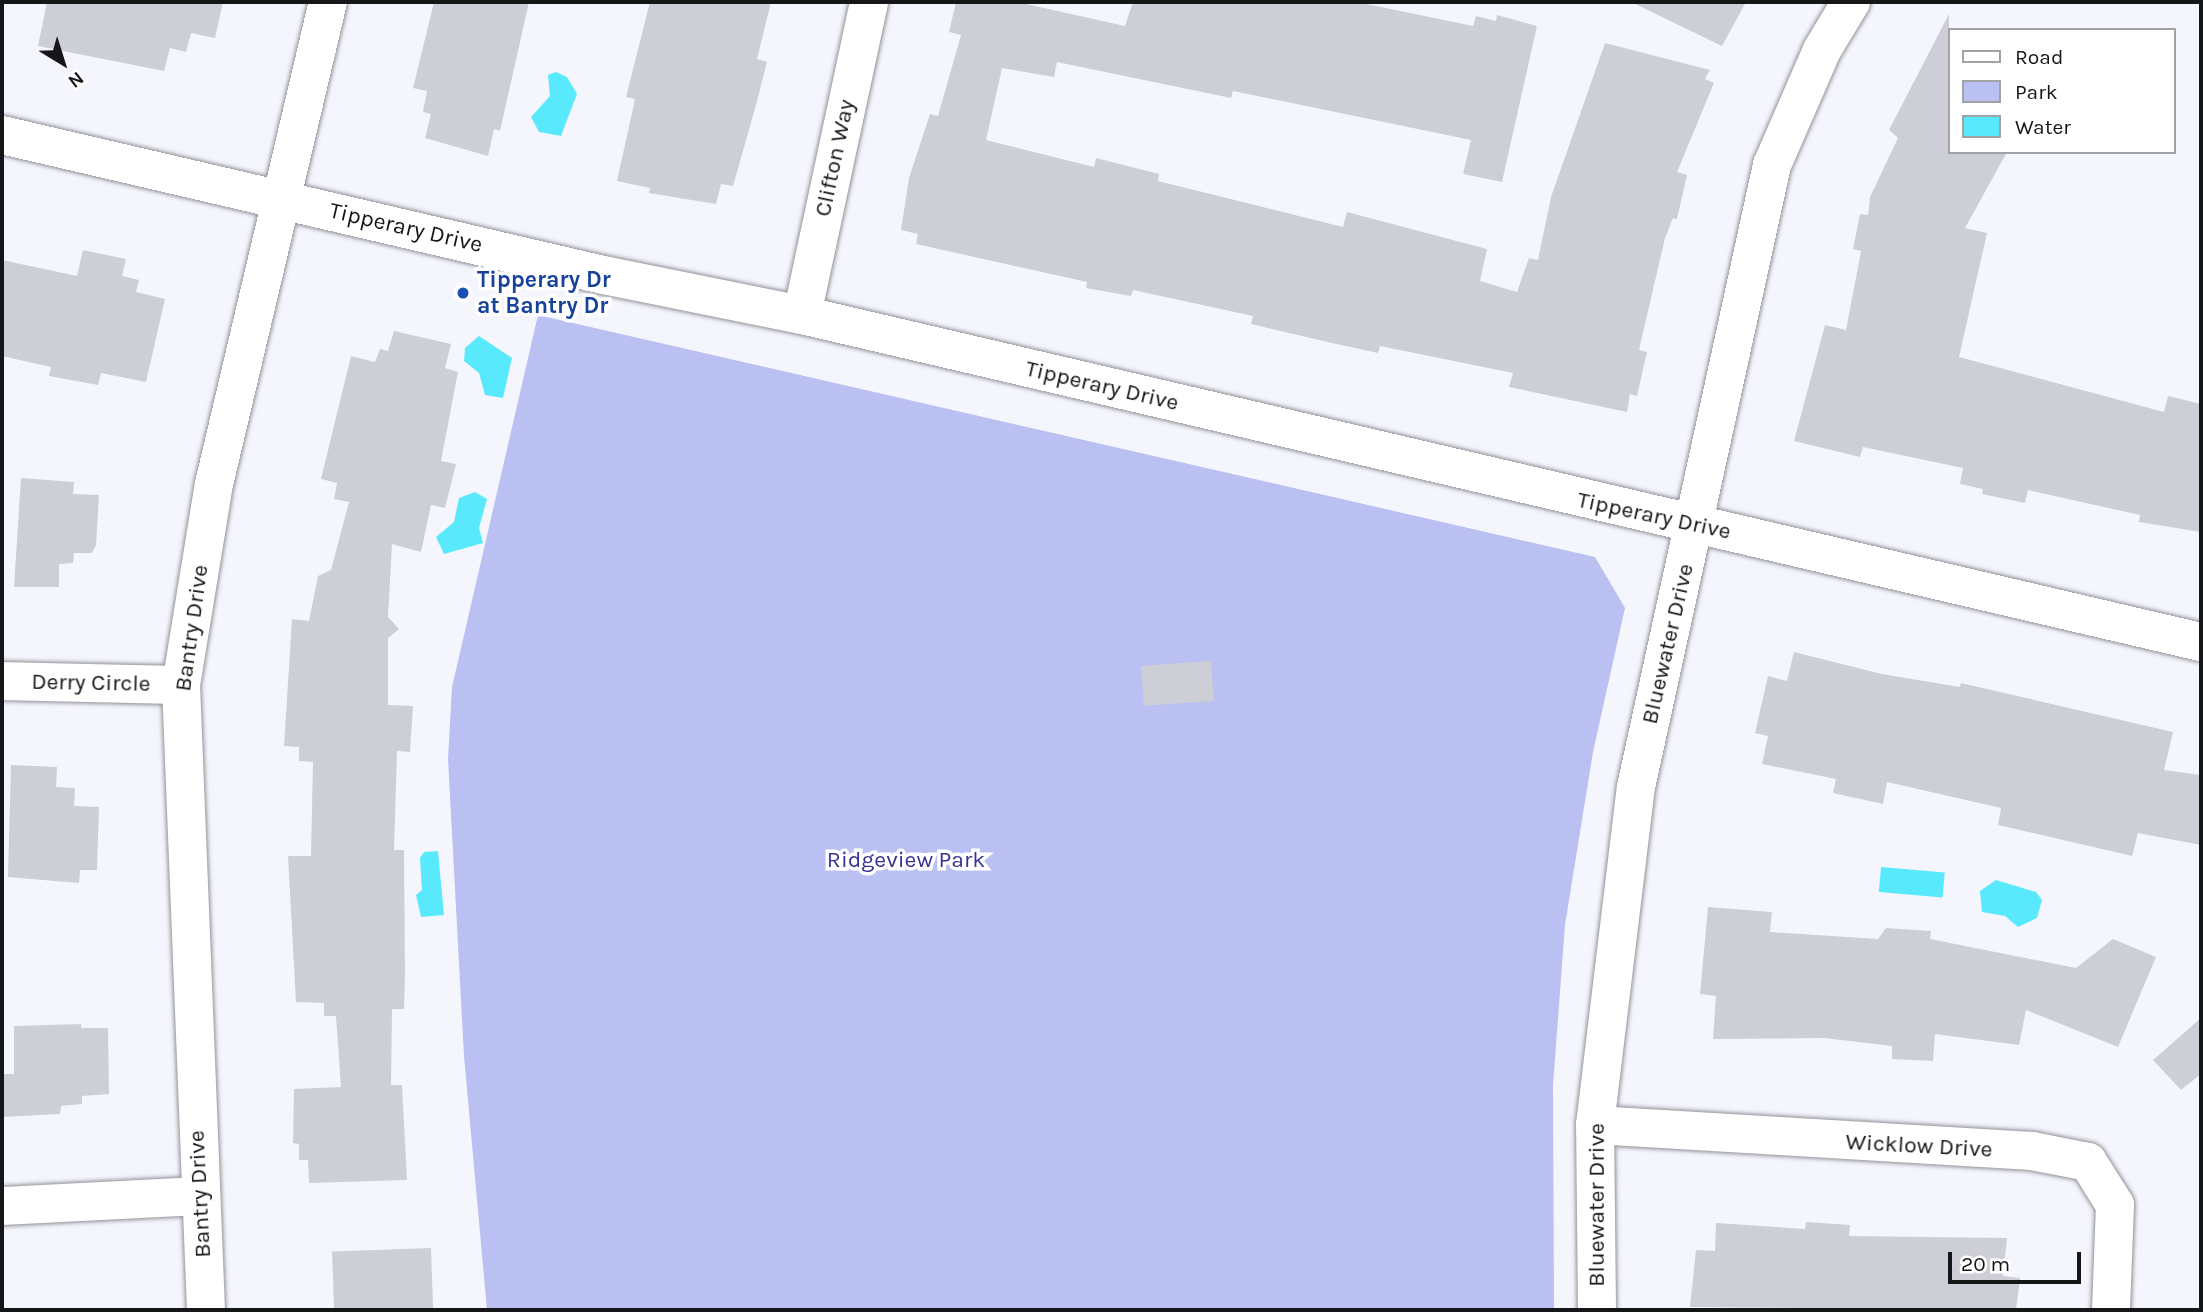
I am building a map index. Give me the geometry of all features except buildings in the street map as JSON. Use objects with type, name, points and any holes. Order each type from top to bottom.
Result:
[{"type":"street","name":"Bantry Drive","points":[[206,1310],[181,685],[214,484],[328,2]]},
{"type":"street","name":"Clifton Way","points":[[802,315],[869,2]]},
{"type":"street","name":"Bluewater Drive","points":[[1597,1310],[1595,1125],[1636,787],[1696,526],[1772,165],[1822,50],[1851,2]]},
{"type":"street","name":"Tipperary Drive","points":[[2,135],[802,315],[2201,642]]},
{"type":"street","name":"Derry Circle","points":[[2,681],[181,685]]},
{"type":"street","name":"Wicklow Drive","points":[[1595,1125],[2032,1150],[2088,1162],[2115,1205],[2111,1310]]},
{"type":"street","points":[[2,1206],[200,1196]]},
{"type":"green space","name":"Ridgeview Park","points":[[538,315],[1595,557],[1625,608],[1593,752],[1565,925],[1553,1085],[1554,1310],[487,1310],[464,1056],[448,759],[452,687]]},
{"type":"water","points":[[556,72],[567,77],[577,94],[561,136],[539,132],[531,117],[550,96],[548,75]]},
{"type":"water","points":[[479,336],[512,358],[503,398],[485,395],[479,373],[464,361],[465,348]]},
{"type":"water","points":[[475,492],[487,499],[479,528],[483,543],[444,554],[436,537],[454,522],[459,498]]},
{"type":"water","points":[[438,851],[444,915],[421,917],[416,895],[422,890],[420,858],[424,852]]},
{"type":"water","points":[[1881,867],[1945,873],[1943,897],[1879,892]]},
{"type":"water","points":[[1996,880],[2036,892],[2042,900],[2037,918],[2018,927],[2005,916],[1982,912],[1980,891]]},
{"type":"place","name":"Tipperary Dr at Bantry Dr","points":[[463,293]]}]
